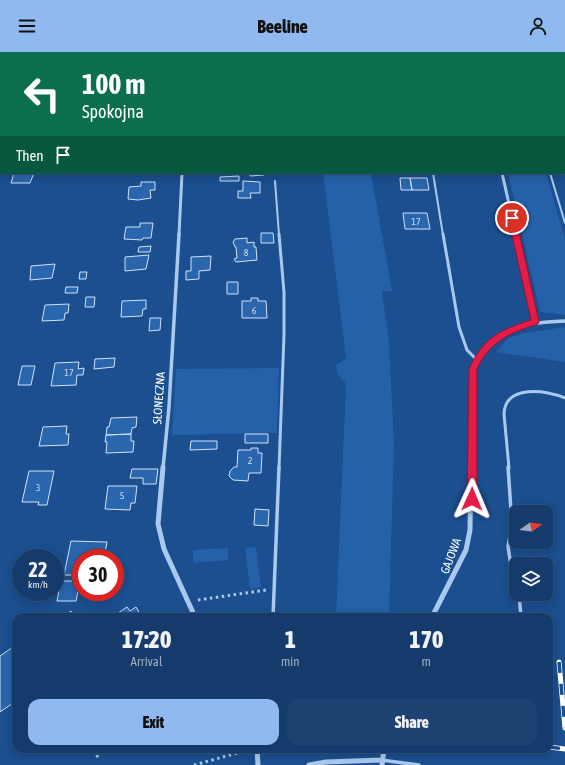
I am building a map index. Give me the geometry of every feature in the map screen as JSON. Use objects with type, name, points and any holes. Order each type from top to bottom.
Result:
[{"type":"street","name":"SŁONECZNA","points":[[182,174],[169,407],[158,524],[164,549],[193,613]]},
{"type":"street","points":[[502,174],[535,322]]},
{"type":"street","name":"GAJOWA","points":[[434,613],[466,550],[470,530],[473,369],[477,360],[493,341],[514,328],[535,322],[565,321]]},
{"type":"street","points":[[257,753],[258,765]]},
{"type":"street","points":[[309,765],[326,762],[382,762]]},
{"type":"lane","points":[[433,174],[459,327],[467,350],[477,360]]},
{"type":"lane","points":[[550,174],[565,223]]},
{"type":"lane","points":[[274,613],[284,306],[275,181]]},
{"type":"lane","points":[[510,557],[508,546],[512,525],[512,508],[504,415],[505,405],[511,397],[524,391],[542,392],[559,395],[565,398]]},
{"type":"lane","points":[[520,601],[521,613]]},
{"type":"lane","points":[[382,762],[419,765]]},
{"type":"path","points":[[187,601],[275,589]]},
{"type":"path","points":[[97,753],[98,760]]},
{"type":"path","points":[[194,765],[236,753]]},
{"type":"shaded area","points":[[323,174],[371,174],[392,291],[382,291],[389,342],[394,444],[389,613],[336,613],[346,384],[337,373],[336,365],[346,358]]},
{"type":"shaded area","points":[[508,174],[546,174],[565,239],[565,315],[540,312]]},
{"type":"shaded area","points":[[565,327],[565,362],[496,352],[508,338],[524,333]]},
{"type":"shaded area","points":[[279,368],[277,433],[172,435],[176,369]]},
{"type":"shaded area","points":[[256,547],[261,587],[250,589],[245,548]]},
{"type":"shaded area","points":[[228,548],[228,560],[193,563],[193,550]]},
{"type":"building","points":[[14,174],[34,174],[30,183],[11,183]]},
{"type":"building","points":[[250,174],[264,174],[264,175],[250,176]]},
{"type":"building","points":[[239,176],[239,181],[220,181],[220,177]]},
{"type":"building","points":[[400,178],[410,178],[412,190],[401,190]]},
{"type":"building","points":[[410,178],[427,178],[429,190],[412,190]]},
{"type":"building","points":[[243,181],[260,182],[260,193],[250,193],[251,198],[238,198],[238,191],[243,191]]},
{"type":"building","points":[[141,182],[155,182],[155,190],[150,190],[151,198],[138,200],[128,199],[129,187],[141,186]]},
{"type":"building","points":[[403,213],[427,213],[430,229],[405,229]]},
{"type":"building","points":[[140,223],[153,223],[151,238],[143,238],[142,240],[124,239],[126,227],[140,227]]},
{"type":"building","points":[[261,233],[273,233],[274,243],[261,243]]},
{"type":"building","points":[[247,238],[247,243],[254,242],[257,260],[236,262],[234,259],[237,258],[236,247],[233,242],[235,239]]},
{"type":"building","points":[[151,246],[150,252],[138,252],[139,247]]},
{"type":"building","points":[[149,255],[146,269],[125,271],[125,257]]},
{"type":"building","points":[[211,256],[210,270],[199,271],[199,279],[186,280],[186,271],[191,271],[191,257]]},
{"type":"building","points":[[55,264],[52,278],[30,280],[31,266]]},
{"type":"building","points":[[80,272],[87,272],[86,279],[79,279]]},
{"type":"building","points":[[227,282],[238,282],[238,294],[227,294]]},
{"type":"building","points":[[66,287],[78,287],[77,293],[65,293]]},
{"type":"building","points":[[86,297],[95,297],[94,307],[85,307]]},
{"type":"building","points":[[251,298],[258,298],[258,301],[266,301],[267,318],[242,318],[242,301],[251,301]]},
{"type":"building","points":[[146,300],[146,309],[143,309],[142,316],[121,317],[122,301]]},
{"type":"building","points":[[69,304],[68,313],[65,313],[64,320],[42,321],[45,305]]},
{"type":"building","points":[[150,318],[161,318],[160,330],[149,331]]},
{"type":"building","points":[[115,358],[114,367],[94,369],[95,359]]},
{"type":"building","points":[[79,362],[78,369],[84,368],[83,375],[77,375],[76,385],[51,386],[55,363]]},
{"type":"building","points":[[22,366],[35,366],[31,385],[18,385]]},
{"type":"building","points":[[137,417],[136,427],[132,428],[131,434],[106,435],[107,427],[109,427],[111,418]]},
{"type":"building","points":[[67,426],[66,434],[69,434],[68,445],[39,446],[43,427]]},
{"type":"building","points":[[131,434],[131,441],[134,441],[133,452],[106,453],[106,435]]},
{"type":"building","points":[[245,434],[268,434],[268,443],[245,443]]},
{"type":"building","points":[[191,441],[217,441],[217,449],[190,450]]},
{"type":"building","points":[[251,448],[258,448],[258,453],[262,453],[261,473],[249,473],[248,481],[233,480],[229,476],[230,471],[234,467],[237,467],[238,450],[251,450]]},
{"type":"building","points":[[132,469],[158,469],[156,484],[143,484],[143,478],[130,478]]},
{"type":"building","points":[[29,471],[54,471],[47,505],[38,505],[39,502],[22,502]]},
{"type":"building","points":[[108,486],[137,486],[135,503],[131,503],[130,510],[105,509]]},
{"type":"building","points":[[255,509],[269,510],[268,526],[254,525]]},
{"type":"building","points":[[71,541],[107,542],[106,549],[72,549],[72,575],[64,575]]},
{"type":"building","points":[[64,581],[72,581],[72,601],[64,601]]},
{"type":"building","points":[[127,607],[130,611],[136,607],[140,613],[118,613]]},
{"type":"building","points":[[12,648],[12,704],[0,712],[0,656]]},
{"type":"railway","points":[[559,662],[565,728]]},
{"type":"railway","points":[[553,748],[565,749]]},
{"type":"route","points":[[472,499],[473,369],[479,356],[493,341],[514,328],[535,322],[512,218]]}]
